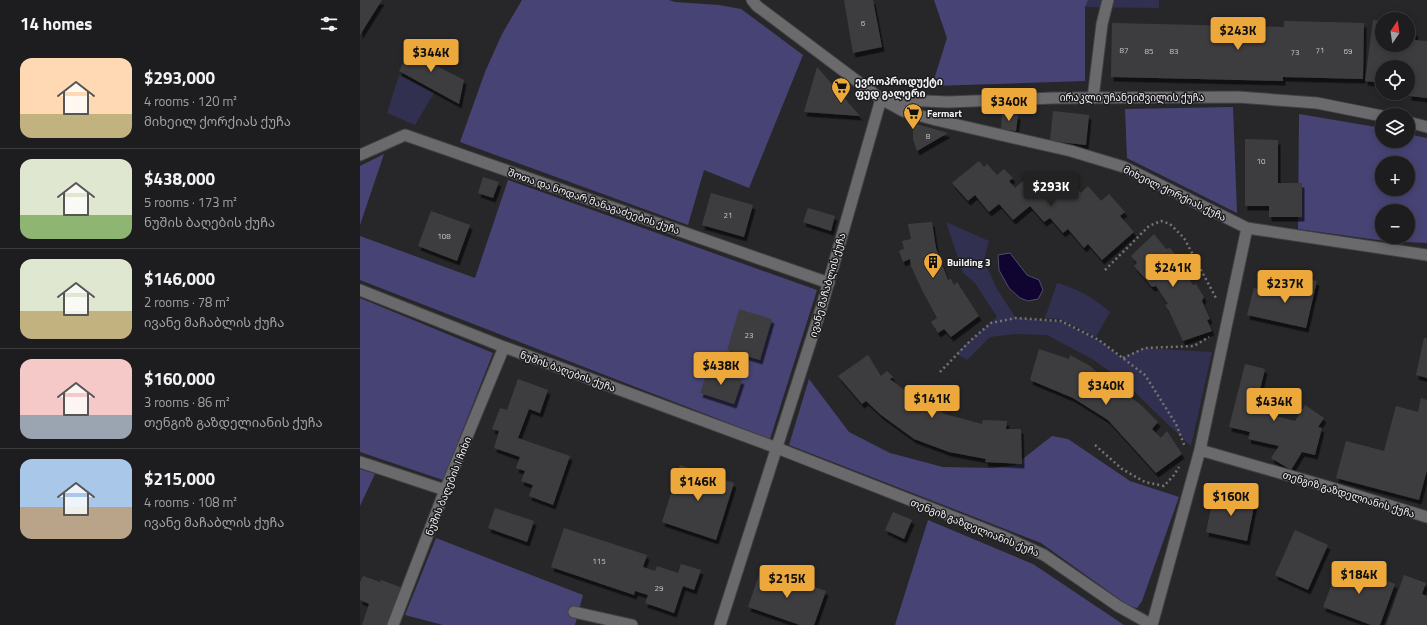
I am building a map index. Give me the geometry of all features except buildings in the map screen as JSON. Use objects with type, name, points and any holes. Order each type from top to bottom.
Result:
[{"type":"street","points":[[752,0],[757,6],[881,99]]},
{"type":"street","points":[[1093,98],[1102,24],[1108,0]]},
{"type":"street","name":"ირაკლი უჩანეიშვილის ქუჩა","points":[[881,99],[948,102],[1053,98],[1246,97],[1317,103],[1375,115]]},
{"type":"street","name":"მიხეილ ქორქიას ქუჩა","points":[[881,99],[903,111],[1071,151],[1124,167],[1247,228],[1427,255]]},
{"type":"street","name":"ივანე მაჩაბლის ქუჩა","points":[[720,625],[829,283],[881,99]]},
{"type":"street","points":[[1415,124],[1427,127]]},
{"type":"street","name":"შოთა და ნოდარ მანაგაძეების ქუჩა","points":[[360,155],[405,135],[829,283]]},
{"type":"street","points":[[1200,450],[1247,228]]},
{"type":"street","name":"ნუშის ბაღების ქუჩა","points":[[360,290],[504,347],[777,448]]},
{"type":"street","name":"ნუშის ბაღების I ჩიხი","points":[[393,625],[445,490],[504,347]]},
{"type":"street","name":"თენგიზ გაზდელიანის ქუჩა","points":[[777,448],[1002,536],[1044,555],[1118,606],[1152,625],[1200,450],[1427,517]]},
{"type":"street","points":[[360,462],[445,490]]},
{"type":"street","points":[[574,612],[632,625]]},
{"type":"path","points":[[1104,270],[1149,226],[1161,221],[1170,224],[1184,238],[1218,303]]},
{"type":"path","points":[[940,372],[970,341],[991,323],[1016,318],[1060,321],[1099,340],[1145,375],[1176,424],[1187,453]]},
{"type":"path","points":[[1122,358],[1145,348],[1194,346],[1212,335]]},
{"type":"path","points":[[1094,445],[1122,469],[1145,482],[1164,486],[1174,475],[1180,464]]},
{"type":"shaded area","points":[[522,0],[669,0],[675,2],[719,5],[741,9],[803,55],[749,188],[704,170],[688,225],[460,142],[485,72],[502,34]]},
{"type":"shaded area","points":[[934,0],[1088,0],[1085,7],[1085,81],[932,86],[947,38]]},
{"type":"shaded area","points":[[1088,0],[1159,0],[1159,8],[1085,7]]},
{"type":"shaded area","points":[[399,75],[434,93],[415,125],[387,113]]},
{"type":"shaded area","points":[[1233,107],[1237,213],[1127,158],[1125,109]]},
{"type":"shaded area","points":[[1299,114],[1375,127],[1375,148],[1415,148],[1415,135],[1427,138],[1427,243],[1415,242],[1415,204],[1375,204],[1375,240],[1298,229]]},
{"type":"shaded area","points":[[384,154],[360,225],[360,166]]},
{"type":"shaded area","points":[[508,180],[817,290],[770,439],[360,280],[360,236],[475,278]]},
{"type":"shaded area","points":[[946,222],[989,241],[984,260],[997,289],[1016,318],[1062,322],[1099,340],[1122,358],[1145,348],[1212,352],[1191,446],[1125,382],[1092,359],[1047,335],[1016,334],[990,337],[967,360],[956,353],[997,317],[975,283],[963,273]]},
{"type":"shaded area","points":[[1010,253],[1027,275],[1039,280],[1043,290],[1038,299],[1028,301],[1020,298],[1009,288],[999,270],[998,255]]},
{"type":"shaded area","points":[[1057,283],[1085,294],[1110,312],[1096,337],[1060,319],[1045,318]]},
{"type":"shaded area","points":[[360,298],[493,353],[443,480],[360,452]]},
{"type":"shaded area","points":[[809,379],[849,432],[890,453],[943,467],[993,468],[1015,465],[1052,436],[1068,439],[1130,481],[1179,497],[1142,601],[1137,608],[1129,606],[1041,543],[789,445]]},
{"type":"shaded area","points":[[360,469],[375,474],[360,506]]},
{"type":"shaded area","points":[[928,520],[1033,564],[1124,625],[895,625]]},
{"type":"shaded area","points":[[436,538],[583,595],[575,625],[443,625],[405,615]]},
{"type":"place","name":"ევროპროდუქტი ფუდ გალერი","points":[[841,104]]},
{"type":"place","name":"Fermart","points":[[913,130]]},
{"type":"place","name":"Building 3","points":[[933,279]]}]
